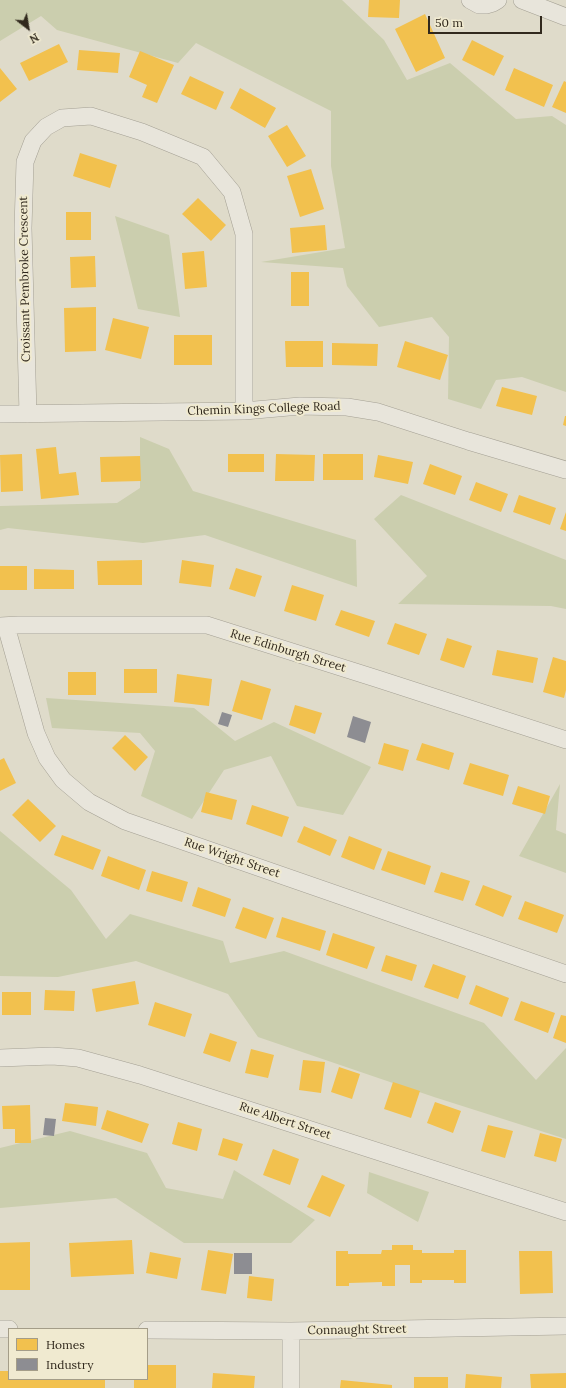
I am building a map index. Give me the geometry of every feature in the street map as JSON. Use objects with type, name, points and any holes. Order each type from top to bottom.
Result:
[{"type":"street","points":[[470,0],[479,5],[486,5],[498,0]]},
{"type":"street","points":[[522,0],[566,17]]},
{"type":"street","name":"Croissant Pembroke Crescent","points":[[28,414],[23,228],[25,162],[33,141],[46,127],[62,118],[91,116],[142,132],[204,158],[232,192],[244,234],[244,411]]},
{"type":"street","name":"Chemin Kings College Road","points":[[0,414],[244,411],[300,406],[347,407],[378,412],[566,470]]},
{"type":"street","name":"Rue Edinburgh Street","points":[[3,626],[207,625],[566,740]]},
{"type":"street","name":"Rue Wright Street","points":[[3,626],[36,732],[47,758],[63,780],[89,802],[125,821],[566,974]]},
{"type":"street","name":"Rue Albert Street","points":[[0,1058],[52,1056],[86,1060],[147,1077],[566,1212]]},
{"type":"street","name":"Connaught Street","points":[[148,1330],[291,1331],[566,1326]]},
{"type":"street","points":[[291,1331],[291,1388]]},
{"type":"green space","points":[[0,0],[342,0],[384,40],[407,80],[450,63],[516,119],[552,116],[566,125],[566,392],[522,377],[496,380],[481,409],[448,399],[449,337],[432,317],[379,327],[347,286],[343,268],[261,262],[345,248],[331,166],[331,111],[196,43],[178,63],[57,30],[41,16],[0,41]]},
{"type":"green space","points":[[115,216],[169,235],[180,317],[138,309]]},
{"type":"green space","points":[[140,437],[169,449],[193,491],[356,540],[357,587],[205,535],[143,543],[8,528],[0,530],[0,506],[117,503],[140,488]]},
{"type":"green space","points":[[401,495],[566,560],[566,609],[551,606],[398,604],[427,576],[374,519]]},
{"type":"green space","points":[[46,698],[194,708],[235,741],[274,722],[371,767],[343,815],[297,806],[271,756],[224,770],[192,819],[141,796],[155,751],[140,733],[52,728]]},
{"type":"green space","points":[[560,784],[556,830],[566,834],[566,873],[519,856]]},
{"type":"green space","points":[[0,831],[71,890],[106,939],[130,914],[223,941],[230,963],[284,951],[484,1023],[536,1080],[566,1048],[566,1139],[434,1097],[258,1037],[228,994],[136,961],[58,977],[0,976]]},
{"type":"green space","points":[[70,1131],[147,1153],[166,1188],[223,1199],[234,1170],[315,1220],[291,1243],[184,1243],[116,1198],[0,1208],[0,1148]]},
{"type":"green space","points":[[369,1172],[429,1192],[418,1222],[367,1193]]},
{"type":"building: Homes","points":[[369,0],[400,0],[399,18],[368,17]]},
{"type":"building: Homes","points":[[425,14],[445,58],[416,72],[395,29]]},
{"type":"building: Homes","points":[[472,40],[504,56],[494,76],[462,60]]},
{"type":"building: Homes","points":[[59,44],[68,62],[29,81],[20,63]]},
{"type":"building: Homes","points":[[79,50],[120,53],[118,73],[77,70]]},
{"type":"building: Homes","points":[[140,51],[174,65],[157,103],[142,97],[147,85],[129,77]]},
{"type":"building: Homes","points":[[0,68],[17,89],[0,102]]},
{"type":"building: Homes","points":[[514,68],[553,85],[544,107],[505,90]]},
{"type":"building: Homes","points":[[190,76],[224,92],[216,110],[181,94]]},
{"type":"building: Homes","points":[[564,81],[566,82],[566,113],[552,107]]},
{"type":"building: Homes","points":[[240,88],[276,108],[265,128],[230,108]]},
{"type":"building: Homes","points":[[287,125],[306,156],[287,167],[268,136]]},
{"type":"building: Homes","points":[[80,153],[117,165],[110,188],[73,176]]},
{"type":"building: Homes","points":[[311,169],[324,209],[300,217],[287,176]]},
{"type":"building: Homes","points":[[198,198],[226,225],[211,241],[182,214]]},
{"type":"building: Homes","points":[[66,212],[91,212],[91,240],[66,240]]},
{"type":"building: Homes","points":[[325,225],[327,250],[292,253],[290,228]]},
{"type":"building: Homes","points":[[204,251],[207,287],[185,289],[182,253]]},
{"type":"building: Homes","points":[[95,256],[96,287],[71,288],[70,257]]},
{"type":"building: Homes","points":[[291,272],[309,272],[309,306],[291,306]]},
{"type":"building: Homes","points":[[96,307],[96,351],[65,352],[64,308]]},
{"type":"building: Homes","points":[[113,318],[149,327],[141,359],[105,350]]},
{"type":"building: Homes","points":[[174,335],[212,335],[212,365],[174,365]]},
{"type":"building: Homes","points":[[285,341],[323,341],[323,367],[286,367]]},
{"type":"building: Homes","points":[[405,341],[448,355],[440,380],[397,367]]},
{"type":"building: Homes","points":[[332,343],[378,344],[377,366],[332,365]]},
{"type":"building: Homes","points":[[502,387],[537,396],[532,415],[496,406]]},
{"type":"building: Homes","points":[[566,416],[566,426],[563,425]]},
{"type":"building: Homes","points":[[56,447],[59,474],[76,472],[79,495],[41,499],[36,449]]},
{"type":"building: Homes","points":[[22,454],[23,491],[1,492],[0,455]]},
{"type":"building: Homes","points":[[228,454],[264,454],[264,472],[228,472]]},
{"type":"building: Homes","points":[[276,454],[315,455],[314,481],[275,481]]},
{"type":"building: Homes","points":[[323,454],[363,454],[363,480],[323,480]]},
{"type":"building: Homes","points":[[378,455],[413,462],[408,484],[374,477]]},
{"type":"building: Homes","points":[[140,456],[141,481],[101,482],[100,457]]},
{"type":"building: Homes","points":[[430,464],[462,476],[455,495],[423,484]]},
{"type":"building: Homes","points":[[476,482],[508,494],[501,512],[469,500]]},
{"type":"building: Homes","points":[[519,495],[556,508],[550,525],[513,512]]},
{"type":"building: Homes","points":[[566,512],[566,531],[560,529]]},
{"type":"building: Homes","points":[[142,560],[142,585],[98,585],[97,561]]},
{"type":"building: Homes","points":[[182,560],[214,565],[211,587],[179,583]]},
{"type":"building: Homes","points":[[0,566],[27,566],[27,590],[0,590]]},
{"type":"building: Homes","points":[[236,568],[262,576],[255,597],[229,589]]},
{"type":"building: Homes","points":[[34,569],[74,570],[74,589],[34,589]]},
{"type":"building: Homes","points":[[292,585],[324,595],[316,621],[284,611]]},
{"type":"building: Homes","points":[[341,610],[375,621],[369,637],[335,625]]},
{"type":"building: Homes","points":[[395,623],[427,634],[419,655],[387,644]]},
{"type":"building: Homes","points":[[447,638],[472,646],[464,668],[440,660]]},
{"type":"building: Homes","points":[[497,650],[538,658],[533,683],[492,675]]},
{"type":"building: Homes","points":[[553,657],[566,661],[566,690],[564,698],[543,692]]},
{"type":"building: Homes","points":[[124,669],[157,669],[157,693],[124,693]]},
{"type":"building: Homes","points":[[68,672],[96,672],[96,695],[68,695]]},
{"type":"building: Homes","points":[[177,674],[212,679],[209,706],[174,702]]},
{"type":"building: Homes","points":[[241,680],[271,689],[262,720],[232,711]]},
{"type":"building: Homes","points":[[295,705],[322,713],[315,734],[289,725]]},
{"type":"building: Homes","points":[[125,735],[148,757],[135,771],[112,748]]},
{"type":"building: Homes","points":[[384,743],[409,750],[403,771],[378,764]]},
{"type":"building: Homes","points":[[422,743],[454,753],[449,770],[416,760]]},
{"type":"building: Homes","points":[[4,758],[16,783],[0,791],[0,760]]},
{"type":"building: Homes","points":[[470,763],[509,775],[503,796],[463,784]]},
{"type":"building: Homes","points":[[518,786],[550,796],[545,814],[512,804]]},
{"type":"building: Homes","points":[[206,792],[237,800],[232,820],[201,812]]},
{"type":"building: Homes","points":[[28,799],[56,826],[40,842],[12,815]]},
{"type":"building: Homes","points":[[252,805],[289,817],[282,837],[246,824]]},
{"type":"building: Homes","points":[[304,826],[337,840],[330,856],[297,842]]},
{"type":"building: Homes","points":[[62,835],[101,850],[93,870],[54,855]]},
{"type":"building: Homes","points":[[349,836],[382,849],[374,870],[341,857]]},
{"type":"building: Homes","points":[[388,851],[431,866],[425,885],[381,870]]},
{"type":"building: Homes","points":[[108,856],[146,870],[139,890],[101,876]]},
{"type":"building: Homes","points":[[152,871],[188,882],[182,902],[146,891]]},
{"type":"building: Homes","points":[[441,872],[470,881],[463,901],[434,892]]},
{"type":"building: Homes","points":[[483,885],[512,896],[503,917],[475,905]]},
{"type":"building: Homes","points":[[198,887],[231,899],[225,917],[192,906]]},
{"type":"building: Homes","points":[[525,901],[564,915],[557,933],[518,919]]},
{"type":"building: Homes","points":[[243,907],[274,918],[266,939],[235,928]]},
{"type":"building: Homes","points":[[282,917],[326,931],[320,951],[276,937]]},
{"type":"building: Homes","points":[[333,933],[375,947],[367,969],[326,955]]},
{"type":"building: Homes","points":[[386,955],[417,965],[412,981],[381,971]]},
{"type":"building: Homes","points":[[433,964],[466,976],[458,999],[424,987]]},
{"type":"building: Homes","points":[[135,981],[139,1004],[96,1012],[92,989]]},
{"type":"building: Homes","points":[[476,985],[509,998],[502,1017],[469,1004]]},
{"type":"building: Homes","points":[[45,990],[75,991],[74,1011],[44,1010]]},
{"type":"building: Homes","points":[[2,992],[31,992],[31,1015],[2,1015]]},
{"type":"building: Homes","points":[[521,1001],[555,1013],[548,1033],[514,1020]]},
{"type":"building: Homes","points":[[155,1002],[192,1014],[185,1037],[148,1025]]},
{"type":"building: Homes","points":[[561,1015],[566,1016],[566,1043],[553,1038]]},
{"type":"building: Homes","points":[[210,1033],[237,1042],[230,1062],[203,1053]]},
{"type":"building: Homes","points":[[251,1049],[274,1055],[268,1078],[245,1073]]},
{"type":"building: Homes","points":[[303,1060],[325,1062],[321,1093],[299,1090]]},
{"type":"building: Homes","points":[[339,1067],[360,1074],[352,1099],[331,1092]]},
{"type":"building: Homes","points":[[393,1082],[420,1091],[411,1118],[384,1109]]},
{"type":"building: Homes","points":[[435,1102],[461,1111],[453,1133],[427,1123]]},
{"type":"building: Homes","points":[[65,1103],[98,1107],[96,1126],[62,1121]]},
{"type":"building: Homes","points":[[30,1105],[31,1143],[15,1143],[15,1129],[3,1129],[2,1106]]},
{"type":"building: Homes","points":[[107,1110],[149,1124],[142,1143],[101,1129]]},
{"type":"building: Homes","points":[[178,1122],[202,1129],[197,1151],[172,1144]]},
{"type":"building: Homes","points":[[488,1125],[513,1131],[505,1158],[481,1151]]},
{"type":"building: Homes","points":[[540,1133],[562,1139],[556,1162],[534,1156]]},
{"type":"building: Homes","points":[[223,1138],[243,1144],[237,1161],[218,1155]]},
{"type":"building: Homes","points":[[273,1149],[299,1159],[290,1185],[263,1175]]},
{"type":"building: Homes","points":[[322,1175],[345,1185],[330,1217],[307,1207]]},
{"type":"building: Homes","points":[[132,1240],[134,1274],[71,1277],[69,1243]]},
{"type":"building: Homes","points":[[30,1242],[30,1290],[0,1290],[0,1243]]},
{"type":"building: Homes","points":[[392,1245],[413,1245],[413,1250],[422,1250],[422,1253],[454,1253],[454,1250],[466,1250],[466,1283],[454,1283],[454,1280],[422,1280],[422,1283],[410,1283],[410,1265],[395,1265],[395,1286],[382,1286],[382,1282],[349,1283],[349,1286],[336,1286],[336,1251],[348,1251],[348,1254],[381,1254],[382,1250],[392,1250]]},
{"type":"building: Homes","points":[[208,1250],[233,1254],[226,1294],[201,1290]]},
{"type":"building: Homes","points":[[519,1251],[552,1251],[553,1293],[520,1294]]},
{"type":"building: Homes","points":[[150,1252],[181,1258],[177,1279],[146,1273]]},
{"type":"building: Homes","points":[[249,1276],[274,1279],[272,1301],[247,1298]]},
{"type":"building: Homes","points":[[148,1365],[176,1365],[176,1388],[134,1388],[134,1380],[148,1380]]},
{"type":"building: Homes","points":[[0,1371],[8,1371],[8,1380],[105,1380],[105,1388],[0,1388]]},
{"type":"building: Homes","points":[[213,1373],[255,1376],[254,1388],[212,1388]]},
{"type":"building: Homes","points":[[566,1373],[566,1388],[531,1388],[530,1374]]},
{"type":"building: Homes","points":[[466,1374],[502,1377],[501,1388],[465,1388]]},
{"type":"building: Homes","points":[[414,1377],[448,1377],[448,1388],[414,1388]]},
{"type":"building: Homes","points":[[341,1380],[392,1385],[392,1388],[340,1388]]},
{"type":"building: Industry","points":[[222,712],[232,715],[228,727],[218,724]]},
{"type":"building: Industry","points":[[353,716],[371,722],[365,743],[347,737]]},
{"type":"building: Industry","points":[[45,1118],[56,1119],[54,1136],[43,1135]]},
{"type":"building: Industry","points":[[234,1253],[252,1253],[252,1274],[234,1274]]}]
